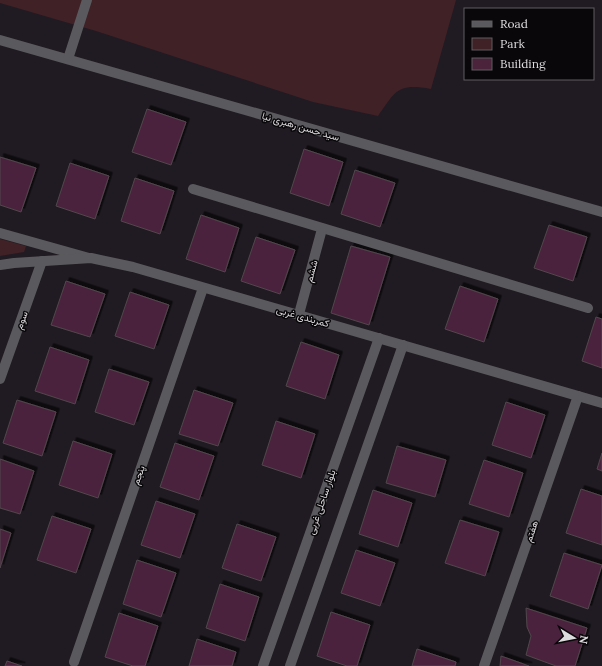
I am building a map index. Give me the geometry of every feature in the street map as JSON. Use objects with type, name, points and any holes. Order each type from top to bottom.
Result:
[{"type":"street","points":[[68,59],[87,0]]},
{"type":"street","name":"سید حسن رهبری نیا","points":[[0,40],[602,212]]},
{"type":"street","points":[[193,189],[588,308]]},
{"type":"street","name":"ششم","points":[[299,314],[322,228]]},
{"type":"street","points":[[0,233],[91,258]]},
{"type":"street","name":"کمربندی غربی","points":[[0,266],[42,261],[91,258],[133,267],[602,403]]},
{"type":"street","name":"سوم","points":[[0,379],[42,261]]},
{"type":"street","name":"پنجم","points":[[74,662],[203,288]]},
{"type":"street","name":"بلوار ساحلی غربی","points":[[263,666],[379,338]]},
{"type":"street","points":[[290,666],[403,345]]},
{"type":"street","name":"هفتم","points":[[484,666],[578,396]]},
{"type":"green space","points":[[0,0],[456,0],[431,89],[411,87],[398,91],[389,100],[378,116],[313,102],[96,31],[0,3]]},
{"type":"green space","points":[[0,239],[26,246],[24,252],[0,256]]},
{"type":"building","points":[[147,109],[186,122],[171,165],[132,152]]},
{"type":"building","points":[[304,149],[343,162],[329,206],[290,193]]},
{"type":"building","points":[[0,157],[36,168],[21,212],[0,205]]},
{"type":"building","points":[[70,163],[109,176],[95,219],[56,206]]},
{"type":"building","points":[[355,170],[395,183],[380,227],[341,214]]},
{"type":"building","points":[[135,178],[174,191],[160,234],[121,221]]},
{"type":"building","points":[[201,215],[239,228],[225,272],[186,259]]},
{"type":"building","points":[[549,225],[587,237],[573,281],[534,268]]},
{"type":"building","points":[[256,237],[295,250],[280,294],[241,281]]},
{"type":"building","points":[[351,246],[390,257],[369,325],[331,313]]},
{"type":"building","points":[[66,281],[105,294],[90,337],[51,325]]},
{"type":"building","points":[[460,286],[498,299],[484,342],[445,329]]},
{"type":"building","points":[[130,292],[169,305],[154,349],[115,336]]},
{"type":"building","points":[[596,317],[602,319],[602,368],[582,361]]},
{"type":"building","points":[[301,342],[339,355],[325,399],[286,386]]},
{"type":"building","points":[[50,347],[89,360],[75,404],[35,391]]},
{"type":"building","points":[[109,369],[149,382],[134,425],[95,412]]},
{"type":"building","points":[[194,390],[233,403],[218,446],[179,434]]},
{"type":"building","points":[[17,400],[56,412],[42,456],[3,443]]},
{"type":"building","points":[[506,402],[545,415],[531,458],[492,445]]},
{"type":"building","points":[[276,421],[315,434],[301,478],[262,465]]},
{"type":"building","points":[[73,441],[112,454],[98,498],[59,485]]},
{"type":"building","points":[[175,443],[214,456],[199,500],[160,487]]},
{"type":"building","points":[[397,446],[446,460],[435,497],[386,483]]},
{"type":"building","points":[[602,453],[602,471],[597,469]]},
{"type":"building","points":[[0,459],[34,471],[20,514],[0,508]]},
{"type":"building","points":[[484,460],[523,473],[509,517],[469,504]]},
{"type":"building","points":[[581,489],[602,496],[602,545],[566,533]]},
{"type":"building","points":[[373,490],[412,503],[398,547],[359,534]]},
{"type":"building","points":[[156,501],[195,514],[180,558],[141,545]]},
{"type":"building","points":[[52,516],[91,529],[76,573],[37,560]]},
{"type":"building","points":[[460,520],[499,532],[485,576],[445,563]]},
{"type":"building","points":[[237,524],[276,537],[261,581],[222,568]]},
{"type":"building","points":[[0,529],[11,533],[0,568]]},
{"type":"building","points":[[356,550],[395,563],[380,606],[341,593]]},
{"type":"building","points":[[564,553],[602,565],[588,609],[550,596]]},
{"type":"building","points":[[137,560],[176,573],[161,617],[123,604]]},
{"type":"building","points":[[220,584],[259,597],[245,641],[206,628]]},
{"type":"building","points":[[526,608],[587,628],[575,666],[556,666],[526,655],[531,636],[527,627]]},
{"type":"building","points":[[331,612],[370,625],[357,666],[347,666],[317,656]]},
{"type":"building","points":[[119,613],[158,626],[145,666],[133,666],[105,657]]},
{"type":"building","points":[[197,639],[236,652],[232,666],[189,666]]},
{"type":"building","points":[[417,649],[456,662],[455,666],[412,666]]},
{"type":"building","points":[[501,656],[518,662],[529,666],[500,666]]},
{"type":"building","points":[[7,661],[22,666],[5,666]]}]
